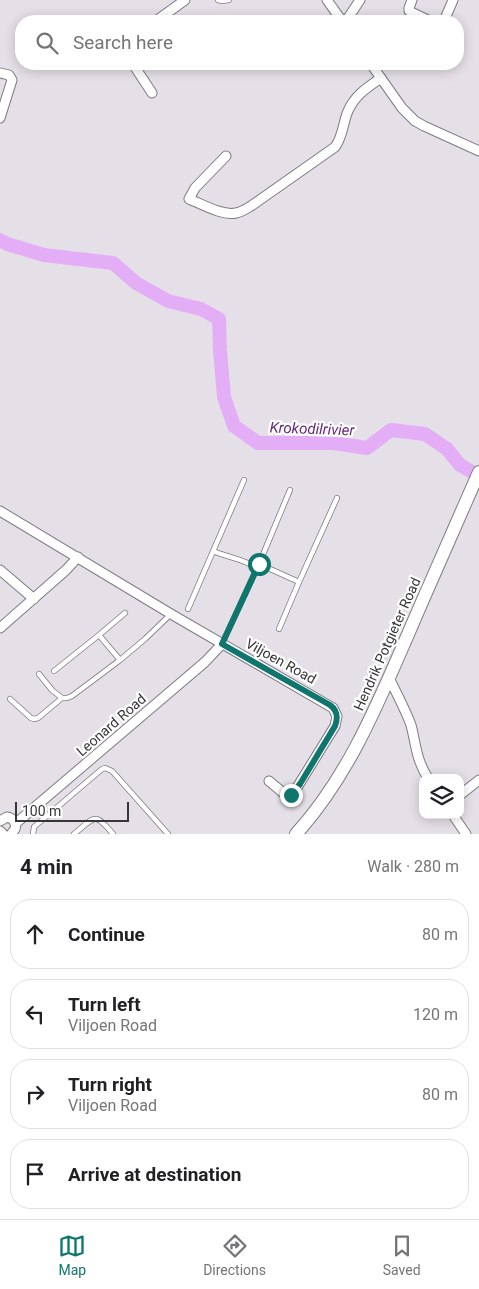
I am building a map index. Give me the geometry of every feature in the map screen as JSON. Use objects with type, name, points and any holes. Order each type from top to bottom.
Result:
[{"type":"main road","name":"Hendrik Potgieter Road","points":[[296,834],[327,795],[366,728],[477,477]]},
{"type":"street","points":[[164,15],[185,0]]},
{"type":"street","points":[[327,0],[338,15]]},
{"type":"street","points":[[350,15],[360,0]]},
{"type":"street","points":[[412,0],[409,11],[417,15]]},
{"type":"street","points":[[447,15],[453,0]]},
{"type":"street","points":[[137,70],[152,93]]},
{"type":"street","points":[[375,70],[402,108],[415,121],[479,151]]},
{"type":"street","points":[[0,73],[9,75],[12,80],[0,118]]},
{"type":"street","points":[[226,156],[196,188],[189,199],[220,212],[234,214],[251,206],[335,147],[340,140],[348,110],[352,103],[361,92],[381,78]]},
{"type":"street","name":"Viljoen Road","points":[[0,511],[222,644],[330,705],[337,716],[335,726],[293,794],[287,796],[269,781]]},
{"type":"street","points":[[0,628],[78,558]]},
{"type":"street","points":[[0,570],[34,599]]},
{"type":"street","name":"Leonard Road","points":[[15,824],[198,669],[222,644]]},
{"type":"street","points":[[389,678],[405,710],[420,763],[426,774]]},
{"type":"street","points":[[464,792],[479,780]]},
{"type":"street","points":[[0,821],[4,818],[10,818],[14,821],[15,829],[5,833]]},
{"type":"street","points":[[456,819],[466,834]]},
{"type":"lane","points":[[218,0],[229,0]]},
{"type":"lane","points":[[188,609],[244,480]]},
{"type":"lane","points":[[222,644],[290,490]]},
{"type":"lane","points":[[279,630],[337,498]]},
{"type":"lane","points":[[213,551],[243,560],[299,582]]},
{"type":"lane","points":[[54,670],[125,613]]},
{"type":"lane","points":[[10,698],[31,718],[38,718],[62,698],[72,696],[120,660],[171,614]]},
{"type":"lane","points":[[99,635],[120,660]]},
{"type":"lane","points":[[39,674],[52,690],[62,698]]},
{"type":"lane","points":[[33,834],[34,827],[105,768],[112,771],[168,834]]},
{"type":"lane","points":[[74,834],[97,818],[104,822],[113,834]]},
{"type":"waterway","name":"Krokodilrivier","points":[[0,240],[7,244],[44,255],[113,263],[136,283],[168,301],[201,309],[219,319],[224,397],[234,426],[258,443],[333,443],[367,448],[391,430],[425,434],[447,449],[460,465],[479,476]]},
{"type":"route","points":[[259,564],[222,644],[330,705],[337,716],[335,726],[300,784],[291,795]]}]
